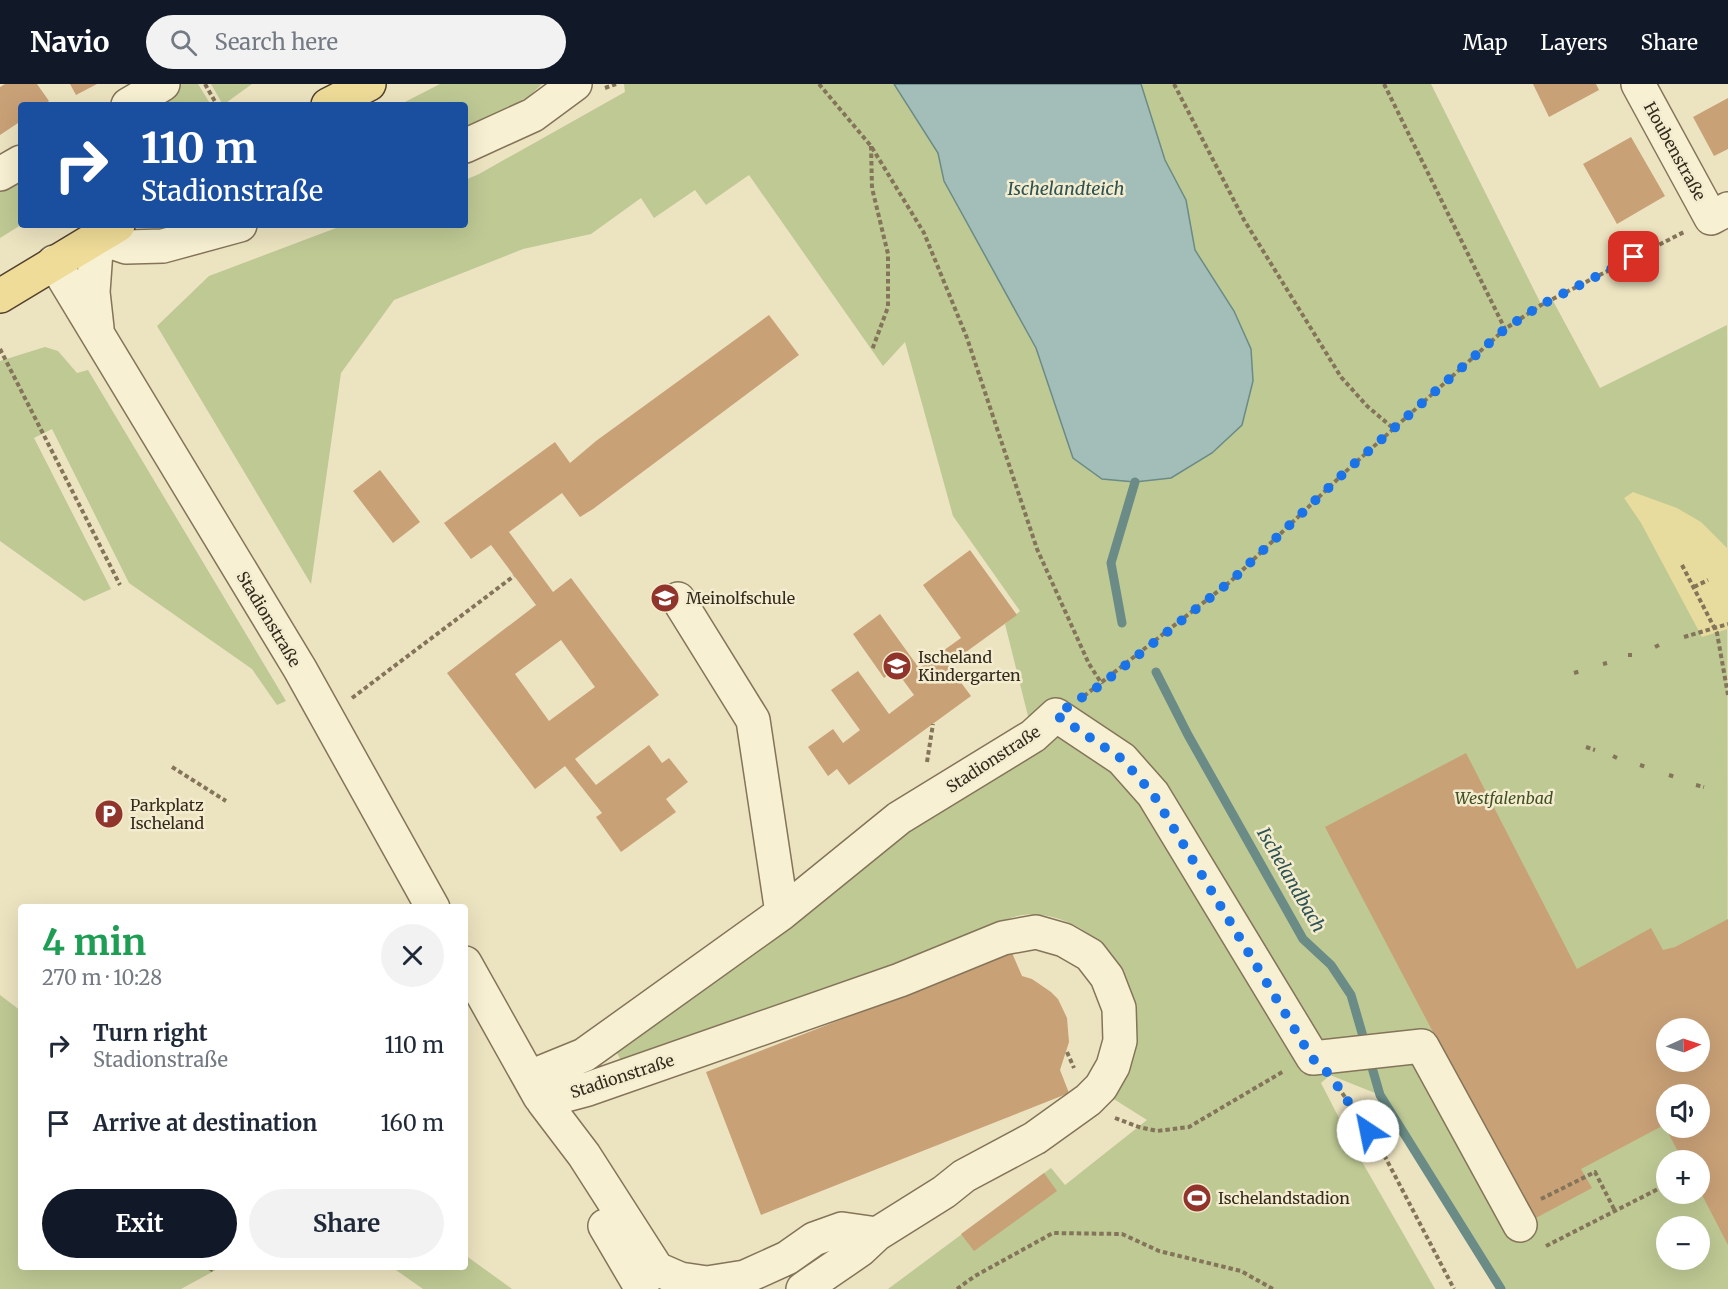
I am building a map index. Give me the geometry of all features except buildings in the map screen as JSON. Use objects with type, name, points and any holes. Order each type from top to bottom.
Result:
[{"type":"main road","points":[[0,296],[108,231]]},
{"type":"street","points":[[133,102],[163,84]]},
{"type":"street","points":[[468,145],[533,115],[575,84]]},
{"type":"street","name":"Houbenstraße","points":[[1638,84],[1720,213]]},
{"type":"street","points":[[0,174],[18,164]]},
{"type":"street","points":[[108,231],[126,247],[163,246],[229,228]]},
{"type":"street","name":"Stadionstraße","points":[[98,334],[93,292],[108,231]]},
{"type":"street","name":"Stadionstraße","points":[[54,262],[300,669],[432,904]]},
{"type":"street","points":[[678,599],[753,720],[782,913]]},
{"type":"street","points":[[1056,715],[1122,759],[1153,794],[1312,1058],[1422,1046],[1520,1225]]},
{"type":"street","name":"Stadionstraße","points":[[536,1089],[782,913],[899,818],[1033,736],[1056,715]]},
{"type":"street","name":"Stadionstraße","points":[[536,1089],[588,1089],[856,996],[1003,938],[1036,932],[1064,940],[1090,955],[1107,977],[1119,1008],[1120,1041],[1113,1066],[1101,1087],[1088,1100],[1035,1138],[964,1176],[944,1192],[877,1234],[860,1250],[803,1289]]},
{"type":"street","name":"Stadionstraße","points":[[468,968],[536,1089],[569,1160],[642,1289]]},
{"type":"street","name":"Stadionstraße","points":[[536,1089],[584,1155],[657,1269],[680,1279],[706,1283],[745,1277],[787,1258],[814,1239],[842,1229],[877,1234]]},
{"type":"path","points":[[205,84],[215,102]]},
{"type":"path","points":[[819,84],[871,146],[924,233],[967,338],[1037,549],[1089,664],[1102,684]]},
{"type":"path","points":[[1174,84],[1244,220],[1341,377],[1367,406],[1394,429]]},
{"type":"path","points":[[1384,84],[1505,329]]},
{"type":"path","points":[[871,146],[872,188],[888,254],[888,307],[872,350]]},
{"type":"path","name":"Stadionstraße","points":[[1056,715],[1102,684],[1231,581],[1344,473],[1505,329],[1541,305],[1720,213]]},
{"type":"path","points":[[0,349],[120,585]]},
{"type":"path","points":[[1682,565],[1714,628],[1726,669],[1728,695]]},
{"type":"path","points":[[372,684],[514,576]]},
{"type":"path","points":[[1694,587],[1708,580]]},
{"type":"path","points":[[1684,637],[1728,624]]},
{"type":"path","points":[[1574,673],[1581,671]]},
{"type":"path","points":[[1586,747],[1595,750]]},
{"type":"path","points":[[1640,765],[1646,767]]},
{"type":"path","points":[[172,767],[226,801]]},
{"type":"path","points":[[1669,775],[1675,777]]},
{"type":"path","points":[[1696,785],[1704,787]]},
{"type":"path","points":[[1088,1100],[1106,1115],[1139,1127],[1157,1131],[1189,1127],[1301,1061],[1312,1058],[1330,1075],[1381,1149],[1454,1289]]},
{"type":"path","points":[[1540,1200],[1595,1172],[1615,1211]]},
{"type":"path","points":[[1520,1225],[1534,1251],[1656,1190]]},
{"type":"path","points":[[957,1289],[1053,1233],[1122,1234],[1159,1251],[1241,1271],[1273,1289]]},
{"type":"green space","points":[[182,84],[198,84],[209,102],[150,102]]},
{"type":"green space","points":[[211,84],[252,84],[227,102],[221,102]]},
{"type":"green space","points":[[440,84],[542,84],[528,97],[468,130],[468,102],[405,102]]},
{"type":"green space","name":"Westfalenbad","points":[[624,84],[894,84],[938,153],[944,181],[1036,348],[1073,458],[1253,381],[1251,349],[1234,311],[1195,250],[1186,200],[1165,160],[1141,84],[1431,84],[1541,304],[1552,299],[1600,388],[1727,325],[1728,1289],[1501,1289],[1380,1095],[1330,1075],[1321,1083],[1357,1153],[1435,1289],[888,1289],[1051,1168],[1065,1185],[1147,1120],[1109,1096],[1128,1060],[1135,1039],[1135,1015],[1130,992],[1120,970],[1106,951],[1089,935],[1069,923],[1047,916],[1023,915],[1011,918],[926,954],[625,1068],[617,1053],[782,913],[1033,736],[1005,624],[1020,611],[953,516],[905,342],[883,366],[749,175],[706,205],[695,190],[654,218],[641,198],[591,234],[523,249],[394,300],[341,373],[311,584],[157,326],[209,276],[336,228],[468,228],[468,179],[625,92]]},
{"type":"green space","points":[[18,176],[18,227],[0,238],[0,186]]},
{"type":"green space","points":[[45,347],[58,351],[77,373],[88,370],[286,701],[277,705],[252,669],[129,583],[52,429],[34,438],[111,589],[84,601],[0,541],[0,361]]},
{"type":"green space","points":[[0,995],[18,1009],[18,1270],[215,1270],[181,1289],[0,1289]]},
{"type":"green space","points":[[468,1257],[512,1289],[423,1289],[396,1270],[468,1270]]},
{"type":"sand","points":[[1633,492],[1677,508],[1701,522],[1728,549],[1728,629],[1702,637],[1641,523],[1624,498]]},
{"type":"water","name":"Ischelandteich","points":[[894,84],[1141,84],[1165,160],[1186,200],[1195,250],[1234,311],[1251,349],[1253,381],[1242,425],[1212,453],[1171,478],[1135,482],[1102,479],[1073,458],[1036,348],[944,181],[938,153]]},
{"type":"waterway","name":"Ischelandbach","points":[[1122,623],[1111,563],[1135,482]]},
{"type":"waterway","name":"Ischelandbach","points":[[1156,672],[1188,735],[1303,939],[1331,965],[1351,995],[1380,1095],[1501,1289]]},
{"type":"place","name":"Meinolfschule","points":[[665,598]]},
{"type":"place","name":"Ischeland Kindergarten","points":[[897,666]]},
{"type":"place","name":"Parkplatz Ischeland","points":[[109,814]]},
{"type":"place","name":"Ischelandstadion","points":[[1197,1198]]},
{"type":"route","points":[[1368,1131],[1330,1075],[1312,1058],[1153,794],[1122,759],[1056,715],[1102,684],[1124,664],[1231,581],[1344,473],[1505,329],[1541,305],[1634,257]]}]
